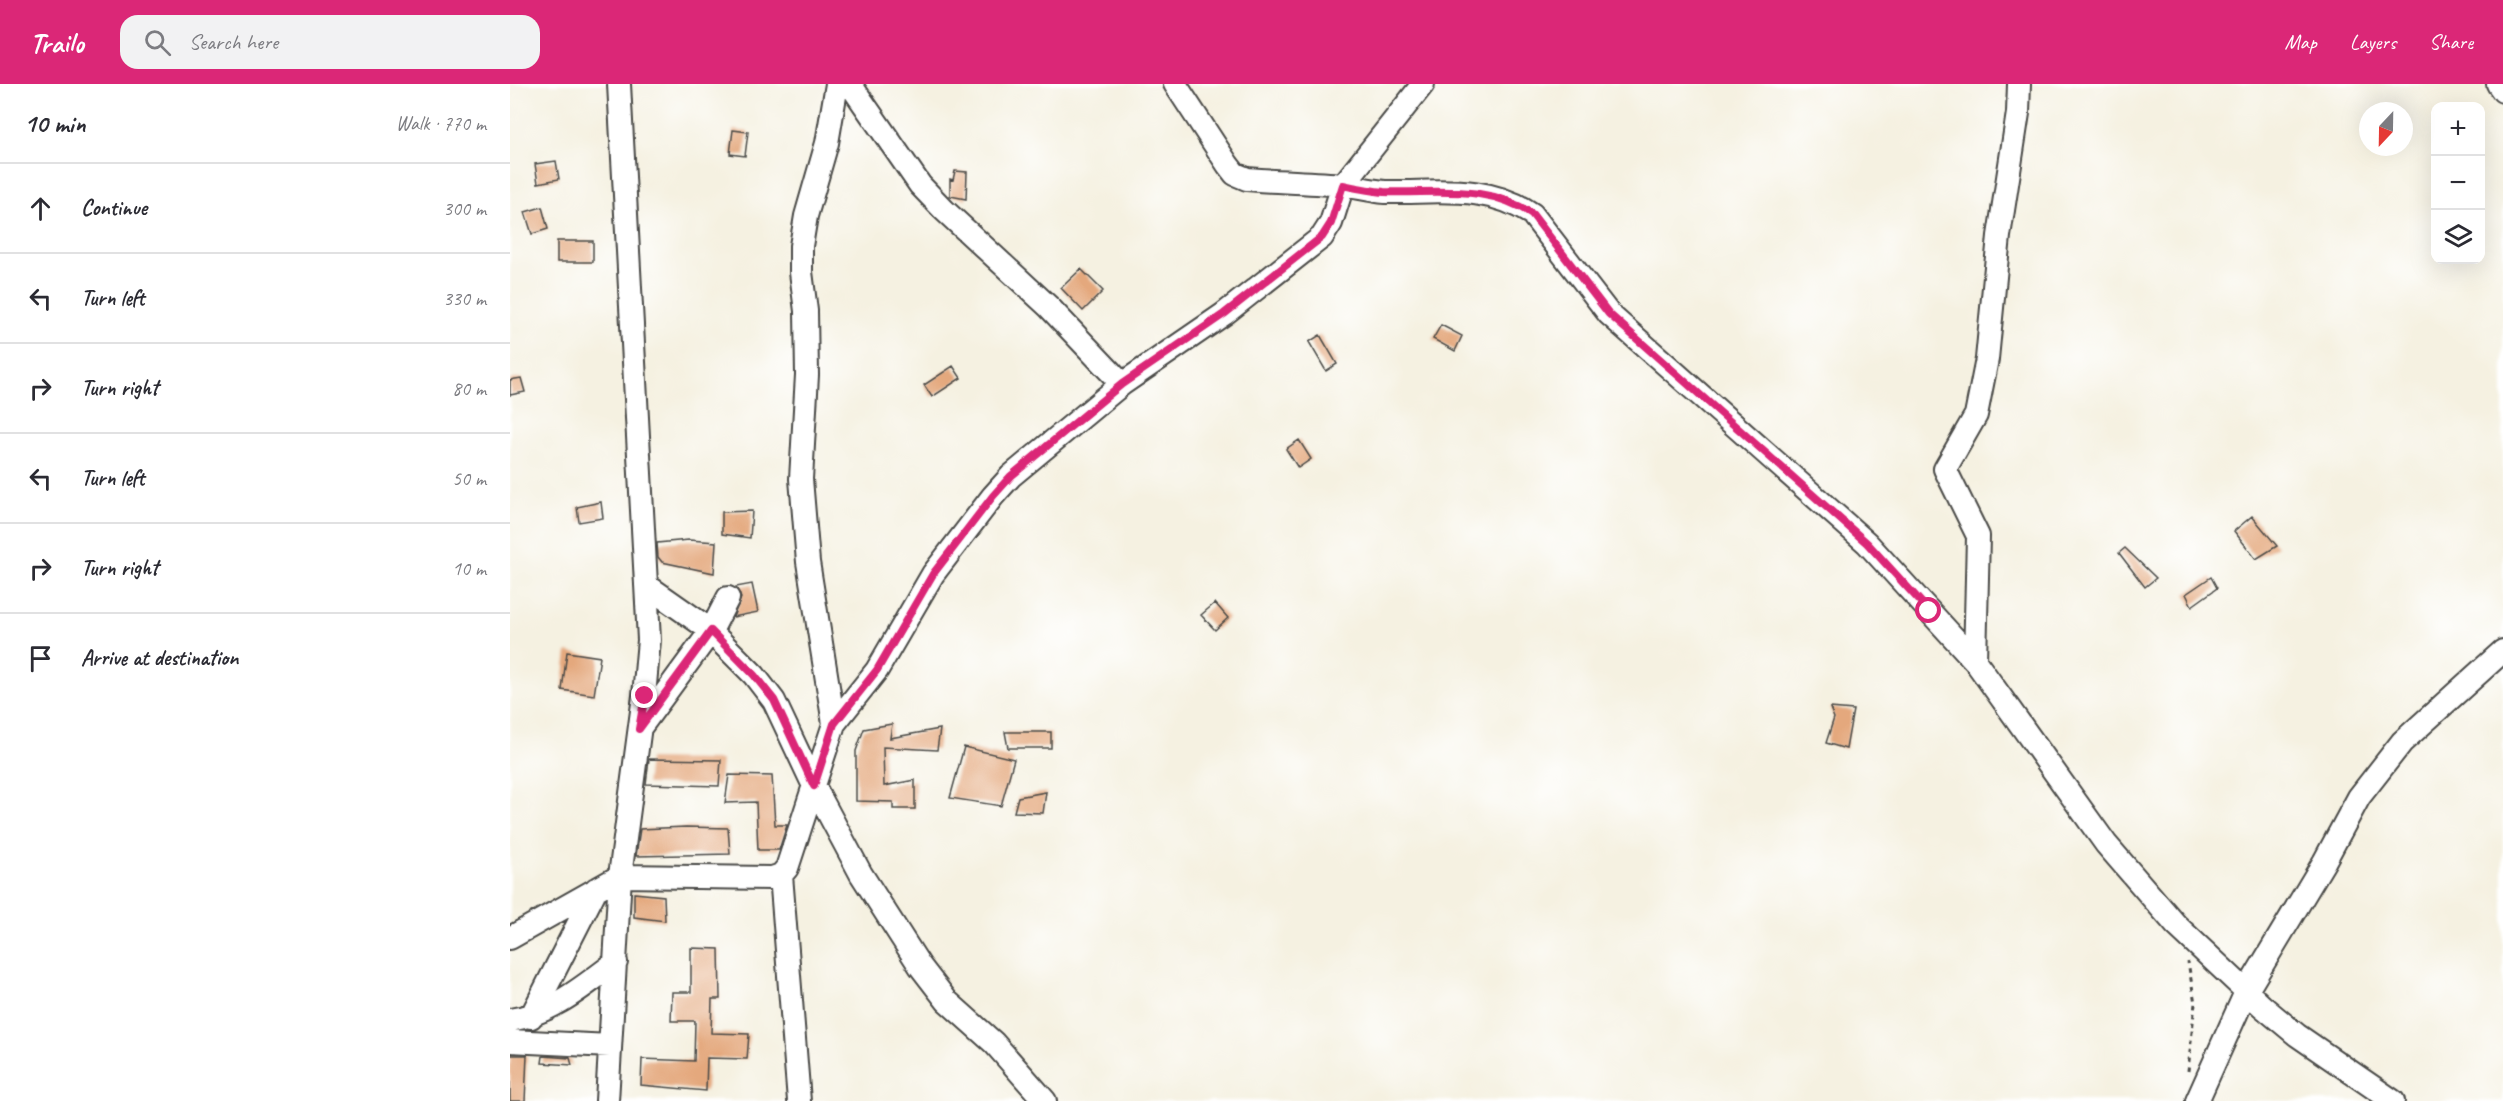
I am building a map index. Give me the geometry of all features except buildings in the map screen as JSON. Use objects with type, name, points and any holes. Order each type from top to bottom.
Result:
[{"type":"street","points":[[607,1101],[620,876],[649,640],[620,84]]},
{"type":"street","points":[[834,724],[808,561],[801,479],[807,375],[806,311],[801,264],[806,216],[827,143],[837,84]]},
{"type":"street","points":[[850,84],[920,185],[1049,307],[1122,384]]},
{"type":"street","points":[[1175,84],[1236,174],[1247,179],[1343,185],[1383,192],[1452,189],[1480,192],[1517,203],[1532,214],[1609,314],[1867,543],[1975,661],[2106,844],[2182,931],[2246,992],[2297,1035],[2393,1101]]},
{"type":"street","points":[[1975,661],[1978,536],[1945,469],[1976,415],[1987,359],[1999,236],[2018,113],[2019,84]]},
{"type":"street","points":[[2498,84],[2503,91]]},
{"type":"street","points":[[510,938],[620,876],[772,878],[781,876],[787,868],[834,724],[877,670],[933,574],[993,496],[1011,476],[1122,384],[1224,314],[1322,237],[1331,223],[1343,185],[1416,87]]},
{"type":"street","points":[[646,585],[711,631],[754,675],[774,700],[814,786],[861,874],[920,966],[947,1001],[994,1043],[1045,1101]]},
{"type":"street","points":[[639,729],[711,631],[728,598]]},
{"type":"street","points":[[2197,1101],[2246,992],[2324,862],[2359,797],[2402,742],[2503,651]]},
{"type":"street","points":[[781,876],[799,1101]]},
{"type":"street","points":[[521,1018],[596,889]]},
{"type":"street","points":[[521,1018],[568,995],[616,962]]},
{"type":"street","points":[[510,1041],[610,1046]]},
{"type":"path","points":[[2182,931],[2195,1003],[2187,1080]]},
{"type":"route","points":[[645,696],[639,729],[711,631],[754,675],[774,700],[814,786],[834,724],[877,670],[933,574],[993,496],[1011,476],[1122,384],[1224,314],[1322,237],[1331,223],[1343,185],[1383,192],[1452,189],[1480,192],[1517,203],[1532,214],[1609,314],[1867,543],[1929,611]]}]
